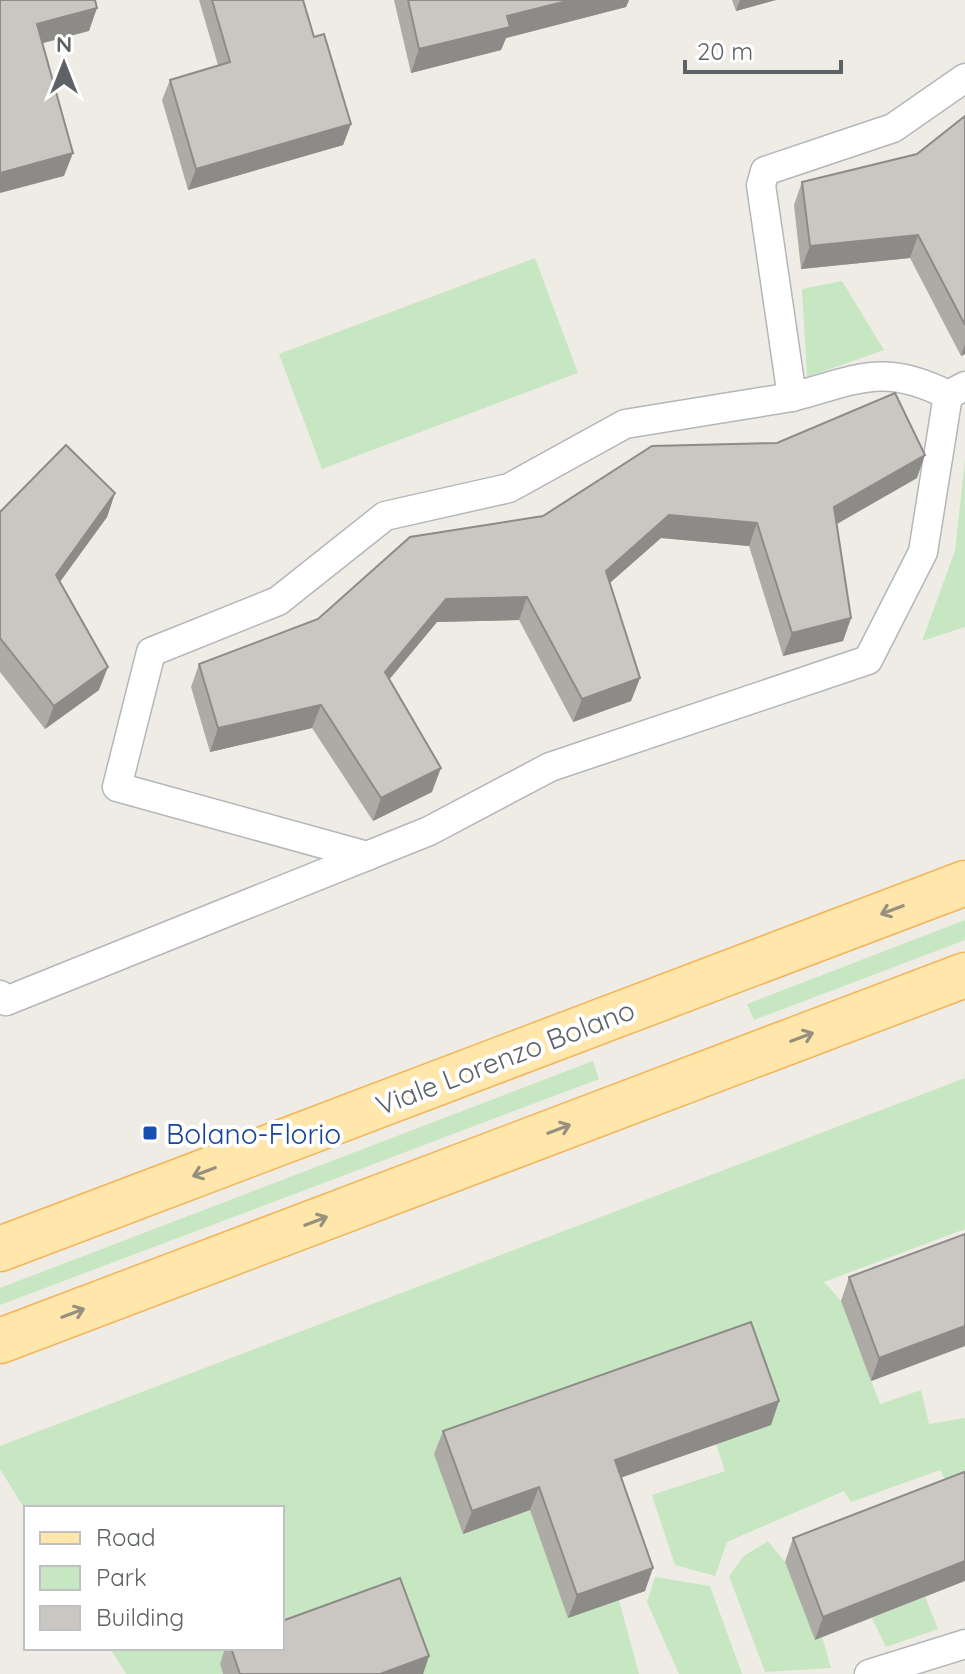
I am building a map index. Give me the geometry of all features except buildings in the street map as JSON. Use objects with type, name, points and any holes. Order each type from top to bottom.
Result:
[{"type":"main road","name":"Viale Lorenzo Bolano","points":[[0,1249],[965,883]]},
{"type":"main road","points":[[0,1341],[965,975]]},
{"type":"lane","points":[[792,397],[761,185],[765,171],[893,128],[965,78]]},
{"type":"lane","points":[[0,995],[6,1001],[367,856],[429,831],[550,767],[868,660],[923,552],[956,390],[916,379],[879,374],[792,397],[625,424],[509,488],[385,516],[278,601],[151,652],[117,787],[367,856]]},
{"type":"lane","points":[[869,1674],[965,1644]]},
{"type":"green space","points":[[535,258],[578,373],[322,469],[279,354]]},
{"type":"green space","points":[[842,281],[884,350],[807,377],[802,289]]},
{"type":"green space","points":[[965,460],[965,627],[922,641],[955,551]]},
{"type":"green space","points":[[965,920],[965,940],[754,1020],[747,1004]]},
{"type":"green space","points":[[593,1061],[599,1079],[0,1305],[0,1288]]},
{"type":"green space","points":[[965,1078],[965,1229],[824,1282],[841,1301],[880,1404],[921,1390],[929,1424],[965,1418],[965,1519],[940,1470],[851,1502],[844,1491],[727,1542],[715,1576],[675,1565],[652,1495],[725,1471],[716,1444],[742,1345],[463,1534],[530,1510],[619,1600],[639,1674],[418,1674],[284,1641],[284,1506],[24,1508],[0,1469],[0,1446]]},
{"type":"green space","points":[[768,1541],[785,1562],[815,1639],[822,1637],[831,1668],[765,1672],[729,1576],[744,1556]]},
{"type":"green space","points":[[655,1577],[710,1586],[742,1674],[679,1674],[647,1602]]},
{"type":"green space","points":[[925,1597],[938,1629],[886,1647],[872,1618]]},
{"type":"green space","points":[[111,1650],[258,1650],[220,1664],[223,1674],[126,1674]]},
{"type":"place","name":"Bolano-Florio","points":[[150,1133]]}]
